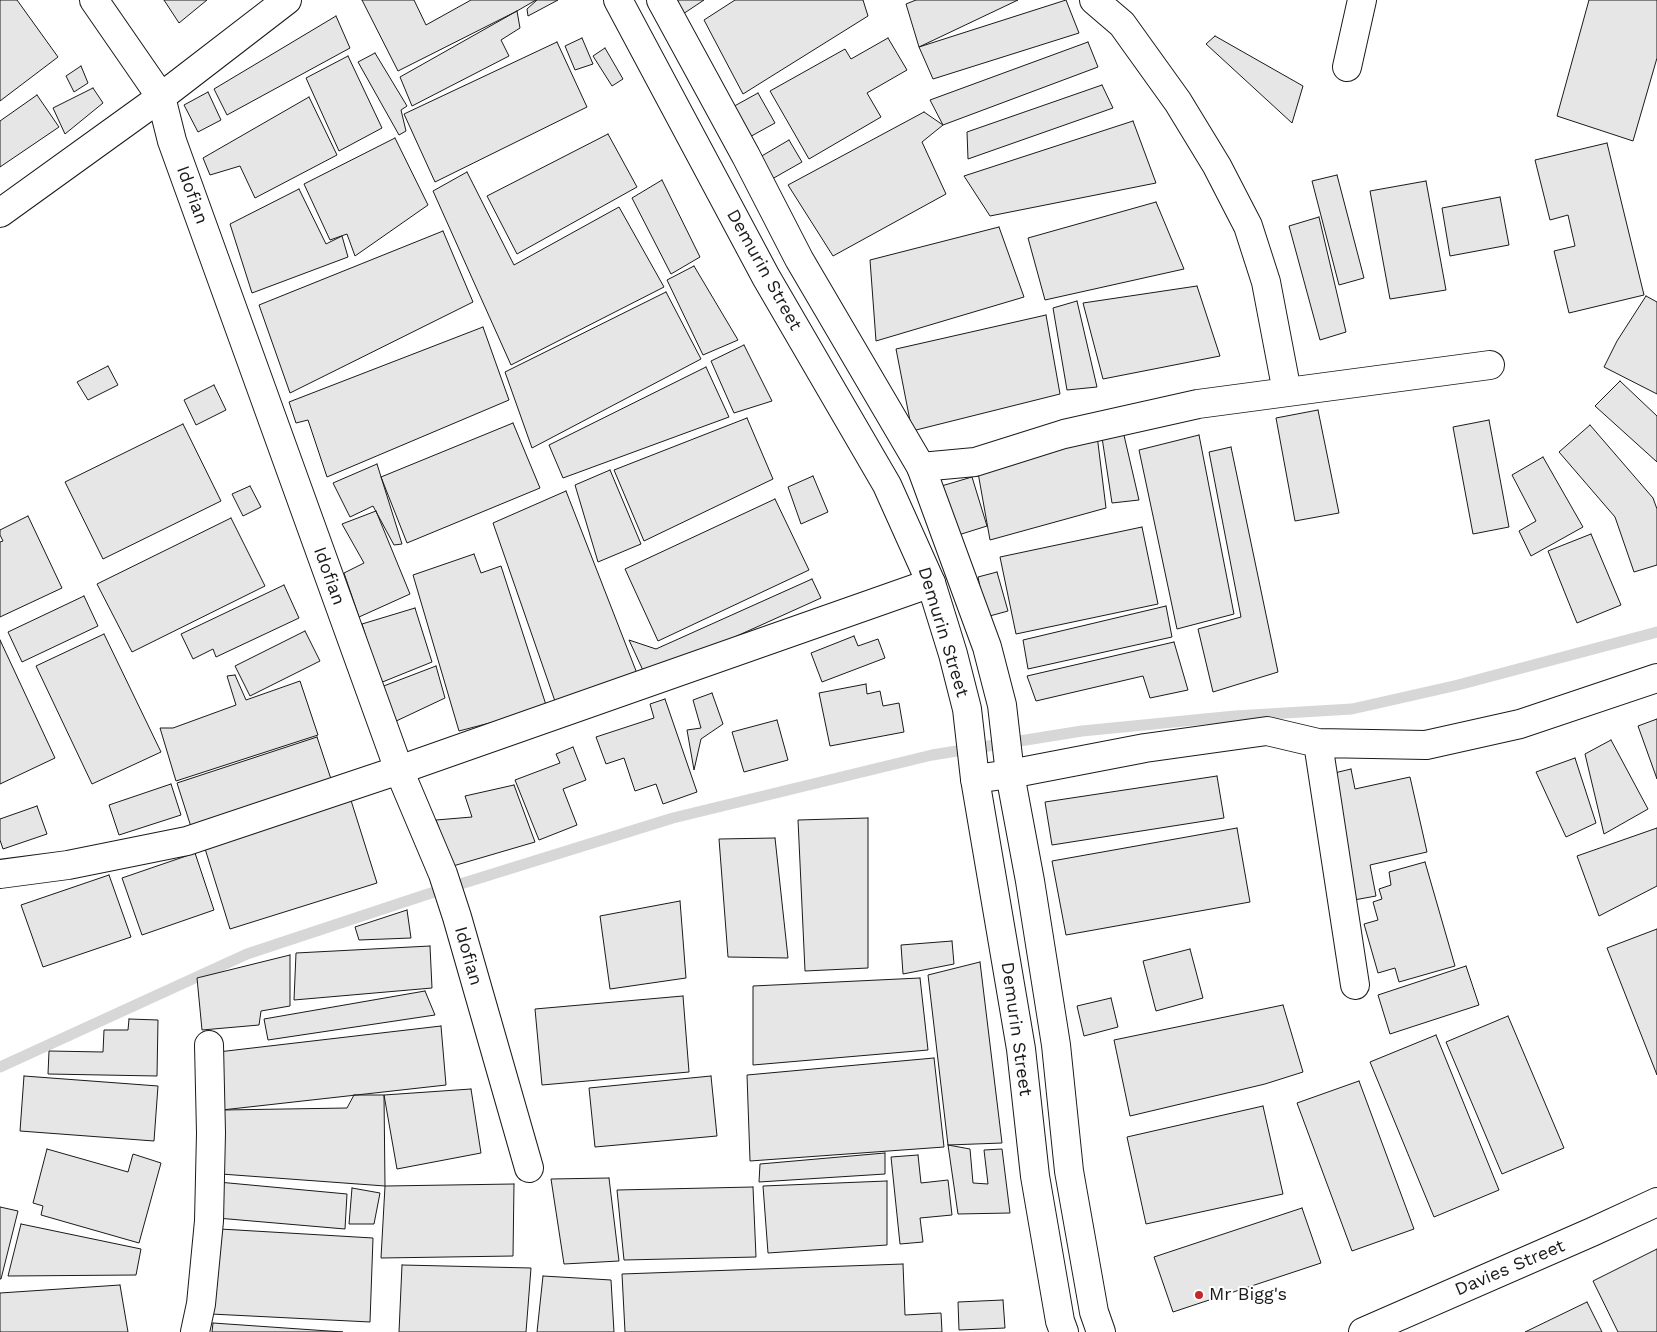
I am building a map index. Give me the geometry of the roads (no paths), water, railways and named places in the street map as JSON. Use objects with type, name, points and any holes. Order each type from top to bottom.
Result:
[{"type":"street","name":"Idofian","points":[[94,0],[161,97],[172,141],[399,770],[443,874],[529,1168]]},
{"type":"street","points":[[0,213],[161,97],[287,0]]},
{"type":"street","name":"Demurin Street","points":[[618,0],[766,277],[887,485],[931,582],[953,654],[967,709],[974,767],[1021,1049],[1035,1176],[1060,1321],[1064,1332]]},
{"type":"street","name":"Demurin Street","points":[[661,0],[746,156],[799,259],[921,467],[987,647],[1002,705],[1008,763],[1030,881],[1056,1044],[1069,1172],[1094,1312],[1101,1332]]},
{"type":"street","points":[[1094,0],[1122,24],[1178,102],[1217,166],[1248,226],[1266,282],[1287,392]]},
{"type":"street","points":[[1347,67],[1362,0]]},
{"type":"street","points":[[921,467],[975,462],[1064,434],[1198,404],[1490,366]]},
{"type":"street","points":[[0,874],[68,865],[187,840],[399,770],[931,582]]},
{"type":"street","points":[[974,767],[1267,732],[1318,743],[1426,745],[1520,724],[1657,678]]},
{"type":"street","points":[[1318,743],[1355,985]]},
{"type":"street","points":[[194,1332],[201,1304],[209,1221],[211,1132],[209,1045]]},
{"type":"street","name":"Davies Street","points":[[1363,1332],[1657,1202]]},
{"type":"waterway","points":[[0,1067],[247,954],[425,895],[673,818],[932,755],[1082,731],[1235,716],[1352,709],[1458,685],[1657,632]]},
{"type":"place","name":"Mr Bigg's","points":[[1199,1295]]}]
